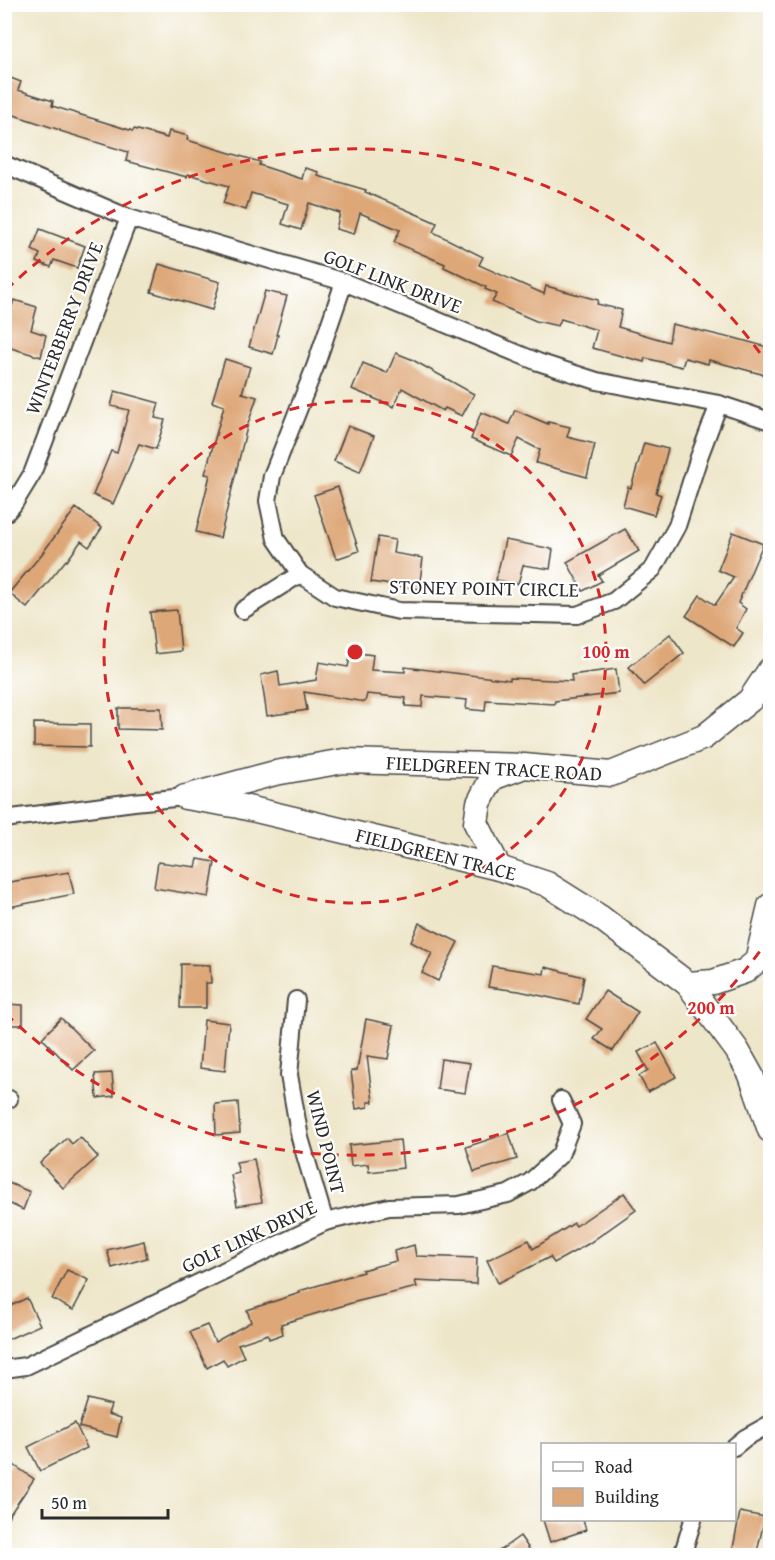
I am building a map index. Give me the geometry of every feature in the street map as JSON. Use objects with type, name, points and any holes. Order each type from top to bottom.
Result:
[{"type":"street","name":"GOLF LINK DRIVE","points":[[4,164],[129,218],[344,282],[538,362],[597,381],[719,404],[771,421]]},
{"type":"street","name":"WINTERBERRY DRIVE","points":[[4,515],[14,505],[32,474],[129,218]]},
{"type":"street","name":"STONEY POINT CIRCLE","points":[[344,282],[315,367],[272,476],[268,501],[276,539],[300,574],[335,597],[399,611],[577,615],[614,601],[652,569],[677,526],[719,404]]},
{"type":"street","points":[[243,610],[300,574]]},
{"type":"street","name":"FIELDGREEN TRACE ROAD","points":[[186,797],[275,773],[344,761],[524,766],[611,774],[704,737],[760,698],[771,670]]},
{"type":"street","points":[[499,868],[476,823],[479,803],[492,778],[524,766]]},
{"type":"street","name":"FIELDGREEN TRACE","points":[[4,819],[186,797],[239,806],[499,868],[547,884],[592,912],[688,984],[737,1050],[751,1075],[768,1122]]},
{"type":"street","points":[[688,984],[713,982],[745,971],[757,961],[771,906]]},
{"type":"street","points":[[771,947],[771,969]]},
{"type":"street","name":"WIND POINT","points":[[296,1000],[289,1075],[300,1138],[325,1222]]},
{"type":"street","name":"GOLF LINK DRIVE","points":[[4,1369],[26,1366],[325,1222],[389,1207],[459,1205],[508,1194],[530,1182],[560,1155],[572,1124],[561,1100]]},
{"type":"street","points":[[736,1446],[744,1438],[771,1424]]},
{"type":"street","points":[[682,1556],[693,1521]]},
{"type":"building","points":[[8,77],[21,82],[18,90],[53,101],[52,106],[133,131],[134,129],[167,138],[169,131],[188,136],[187,140],[260,162],[259,165],[302,179],[305,168],[319,172],[318,176],[366,190],[365,192],[437,223],[433,232],[483,257],[479,265],[544,294],[546,286],[598,300],[597,304],[622,310],[618,327],[669,342],[672,324],[771,348],[765,375],[709,360],[708,364],[685,358],[682,367],[645,358],[644,362],[592,348],[597,330],[561,319],[558,326],[536,321],[492,302],[497,294],[444,267],[445,264],[394,242],[400,230],[360,213],[354,234],[336,229],[340,213],[309,203],[301,230],[282,224],[288,204],[251,193],[246,210],[223,203],[229,186],[188,174],[187,177],[126,161],[128,152],[8,113],[4,121],[4,86]]},
{"type":"building","points":[[40,229],[85,246],[77,268],[54,260],[51,267],[37,262],[40,254],[32,250]]},
{"type":"building","points":[[159,264],[220,282],[212,310],[151,292]]},
{"type":"building","points":[[265,291],[287,296],[273,354],[249,347]]},
{"type":"building","points":[[14,300],[37,307],[31,330],[46,335],[41,357],[4,346],[4,310],[10,312]]},
{"type":"building","points":[[396,353],[474,394],[462,416],[445,408],[443,411],[402,388],[394,407],[352,389],[363,363],[387,373]]},
{"type":"building","points":[[225,359],[250,367],[242,393],[257,397],[247,427],[220,538],[196,532],[210,475],[205,474],[224,406],[212,402]]},
{"type":"building","points":[[115,391],[159,403],[155,418],[165,420],[156,449],[139,444],[113,504],[93,495],[111,451],[117,453],[129,410],[111,406]]},
{"type":"building","points":[[515,410],[548,424],[548,422],[570,427],[567,437],[595,444],[587,477],[536,463],[540,450],[519,439],[511,456],[471,439],[481,412],[509,424]]},
{"type":"building","points":[[348,426],[374,436],[360,472],[334,461]]},
{"type":"building","points":[[644,443],[668,449],[656,493],[661,495],[654,515],[623,506],[628,487],[631,488]]},
{"type":"building","points":[[338,487],[359,551],[336,559],[314,495]]},
{"type":"building","points":[[76,508],[102,528],[89,547],[81,541],[27,608],[9,593]]},
{"type":"building","points":[[625,529],[639,551],[598,575],[602,581],[583,591],[567,562]]},
{"type":"building","points":[[733,532],[763,544],[738,603],[746,609],[736,628],[743,633],[734,647],[686,616],[700,595],[715,605],[734,577],[718,570]]},
{"type":"building","points":[[378,537],[395,540],[393,553],[423,558],[419,589],[371,582]]},
{"type":"building","points":[[505,540],[553,549],[550,569],[523,565],[518,584],[496,580]]},
{"type":"building","points":[[177,610],[181,651],[155,654],[150,612]]},
{"type":"building","points":[[670,634],[684,653],[644,685],[629,667]]},
{"type":"building","points":[[351,652],[373,655],[371,670],[405,672],[405,667],[510,680],[510,678],[572,681],[571,675],[616,669],[619,693],[555,701],[554,704],[486,700],[485,711],[466,709],[467,700],[423,696],[422,707],[405,706],[406,698],[367,694],[365,702],[304,692],[307,710],[267,716],[261,675],[278,671],[280,686],[316,680],[319,662],[348,667]]},
{"type":"building","points":[[118,708],[161,708],[162,730],[118,729]]},
{"type":"building","points":[[34,723],[90,724],[90,747],[34,746]]},
{"type":"building","points":[[198,859],[215,862],[209,897],[154,888],[158,862],[196,867]]},
{"type":"building","points":[[69,872],[74,894],[4,908],[4,883]]},
{"type":"building","points":[[419,923],[458,942],[438,981],[422,973],[432,953],[411,942]]},
{"type":"building","points":[[181,964],[210,965],[211,983],[206,983],[206,1008],[180,1008]]},
{"type":"building","points":[[492,966],[544,974],[545,967],[584,977],[579,1004],[488,987]]},
{"type":"building","points":[[605,991],[638,1012],[613,1051],[594,1039],[602,1029],[586,1019]]},
{"type":"building","points":[[4,1004],[23,1005],[23,1025],[4,1025]]},
{"type":"building","points":[[61,1018],[94,1051],[73,1070],[42,1038]]},
{"type":"building","points":[[366,1019],[394,1025],[388,1059],[367,1056],[373,1102],[368,1102],[368,1107],[356,1109],[351,1071],[357,1070]]},
{"type":"building","points":[[204,1020],[229,1023],[225,1071],[200,1068]]},
{"type":"building","points":[[657,1043],[676,1077],[648,1092],[639,1076],[648,1070],[638,1052]]},
{"type":"building","points":[[441,1059],[470,1063],[465,1093],[437,1089]]},
{"type":"building","points":[[112,1073],[114,1096],[97,1098],[95,1074]]},
{"type":"building","points":[[238,1102],[240,1133],[216,1135],[215,1104]]},
{"type":"building","points":[[509,1133],[517,1159],[474,1172],[466,1147]]},
{"type":"building","points":[[80,1137],[98,1157],[63,1188],[40,1163],[67,1138],[72,1144]]},
{"type":"building","points":[[400,1140],[403,1168],[369,1172],[368,1164],[351,1166],[349,1145]]},
{"type":"building","points":[[254,1159],[262,1202],[237,1206],[231,1175],[239,1173],[236,1162]]},
{"type":"building","points":[[4,1181],[30,1192],[23,1210],[4,1201]]},
{"type":"building","points":[[624,1193],[636,1210],[588,1244],[554,1263],[550,1257],[498,1283],[487,1260],[529,1240],[533,1249],[574,1223],[576,1226]]},
{"type":"building","points":[[144,1241],[147,1258],[112,1268],[107,1250]]},
{"type":"building","points":[[414,1245],[416,1256],[477,1258],[476,1284],[415,1281],[417,1287],[355,1302],[281,1324],[283,1334],[269,1339],[268,1334],[238,1344],[244,1357],[227,1366],[223,1359],[207,1368],[190,1332],[207,1325],[215,1342],[251,1322],[247,1310],[300,1293],[299,1291],[363,1272],[362,1270],[396,1261],[394,1251]]},
{"type":"building","points":[[67,1270],[89,1280],[73,1310],[52,1299]]},
{"type":"building","points":[[27,1298],[40,1325],[4,1341],[4,1309]]},
{"type":"building","points":[[88,1399],[111,1405],[108,1414],[121,1418],[117,1437],[79,1427]]},
{"type":"building","points":[[75,1423],[87,1448],[40,1471],[28,1447]]},
{"type":"building","points":[[11,1463],[34,1479],[4,1523],[4,1473]]},
{"type":"building","points":[[740,1512],[765,1517],[757,1552],[733,1548]]},
{"type":"building","points":[[543,1521],[583,1521],[586,1530],[550,1542]]},
{"type":"building","points":[[520,1536],[534,1556],[492,1556]]}]
